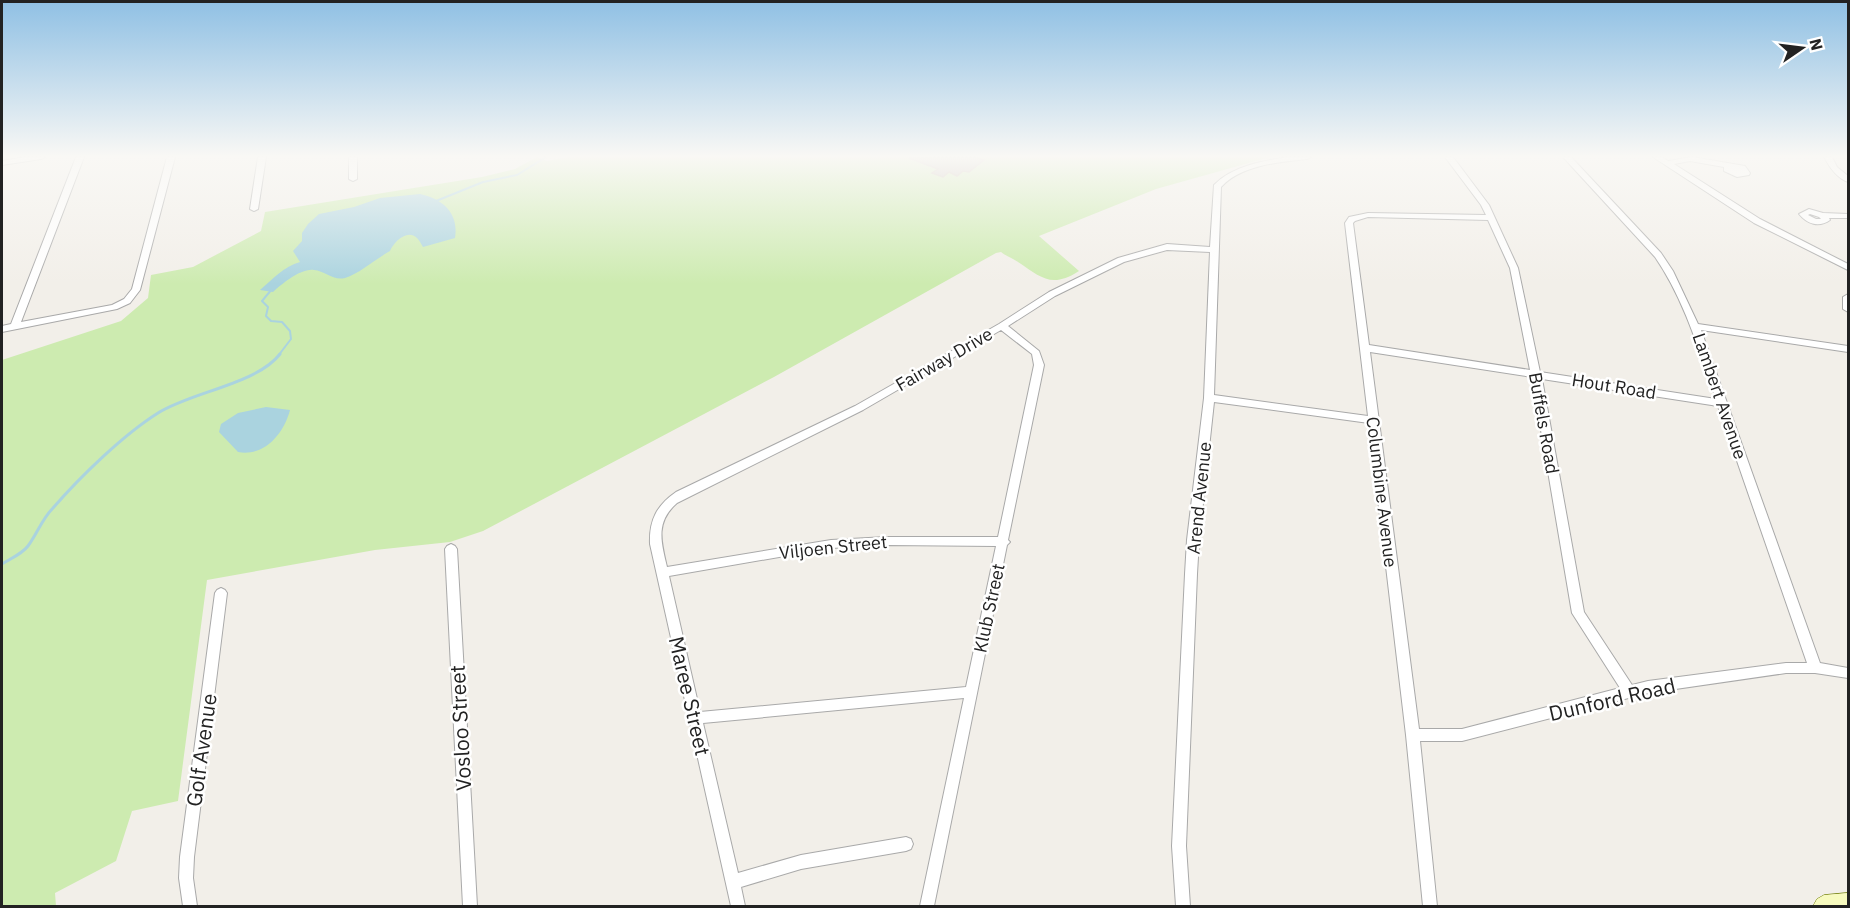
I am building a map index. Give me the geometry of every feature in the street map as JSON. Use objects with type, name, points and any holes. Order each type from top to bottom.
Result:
[{"type":"main road","points":[[1824,906],[1848,904]]},
{"type":"street","points":[[15,327],[64,199]]},
{"type":"street","points":[[2,329],[114,308],[127,301],[136,290],[160,199]]},
{"type":"street","points":[[254,209],[255,199]]},
{"type":"street","name":"Arend Avenue","points":[[1183,906],[1179,846],[1193,540],[1209,398],[1216,199]]},
{"type":"street","name":"Buffels Road","points":[[1481,199],[1492,218],[1514,268],[1536,374],[1578,613],[1629,691]]},
{"type":"street","name":"Lambert Avenue","points":[[1606,199],[1664,263],[1695,326],[1815,668]]},
{"type":"street","points":[[1724,199],[1757,221],[1848,267]]},
{"type":"street","name":"Columbine Avenue","points":[[1430,906],[1413,735],[1350,227],[1352,219],[1368,215],[1492,218]]},
{"type":"street","points":[[1822,215],[1848,216]]},
{"type":"street","name":"Fairway Drive","points":[[680,495],[859,408],[1002,326],[1052,294],[1129,257],[1167,247],[1214,250]]},
{"type":"street","points":[[1848,297],[1848,309]]},
{"type":"street","name":"Klub Street","points":[[927,906],[1039,365],[1036,353],[1002,326]]},
{"type":"street","points":[[1695,326],[1848,349]]},
{"type":"street","name":"Hout Road","points":[[1365,348],[1721,403]]},
{"type":"street","points":[[1209,398],[1373,420]]},
{"type":"street","name":"Maree Street","points":[[680,495],[662,508],[656,525],[656,544],[738,906]]},
{"type":"street","name":"Viljoen Street","points":[[663,572],[843,543],[1004,542]]},
{"type":"street","name":"Vosloo Street","points":[[451,549],[470,906]]},
{"type":"street","name":"Golf Avenue","points":[[190,906],[186,878],[188,846],[221,593]]},
{"type":"street","name":"Dunford Road","points":[[1413,735],[1462,735],[1629,691],[1786,668],[1815,668],[1848,673]]},
{"type":"street","points":[[696,718],[971,692]]},
{"type":"street","points":[[732,882],[801,862],[906,844]]},
{"type":"green space","points":[[343,199],[1130,199],[1039,236],[1079,271],[1061,279],[1047,279],[1001,252],[996,253],[774,377],[483,531],[450,542],[375,550],[207,580],[178,801],[132,811],[116,861],[55,893],[56,906],[2,906],[2,360],[121,321],[148,298],[151,275],[193,267],[261,231],[265,212]]},
{"type":"water","points":[[376,199],[436,199],[452,214],[456,229],[455,238],[423,247],[413,235],[405,236],[394,244],[390,251],[362,270],[345,278],[341,279],[309,270],[292,277],[273,292],[260,290],[283,270],[300,262],[293,251],[302,241],[302,233],[308,224],[319,214],[354,207]]},
{"type":"water","points":[[266,407],[290,410],[278,435],[265,447],[248,453],[238,452],[219,432],[221,424],[238,413]]},
{"type":"waterway","points":[[436,201],[440,199]]},
{"type":"waterway","points":[[272,289],[262,301],[268,307],[266,316],[271,321],[282,322],[290,331],[291,339],[278,356]]},
{"type":"waterway","points":[[2,564],[25,549],[46,517],[64,496],[103,457],[145,422],[172,406],[256,373],[278,356]]}]
